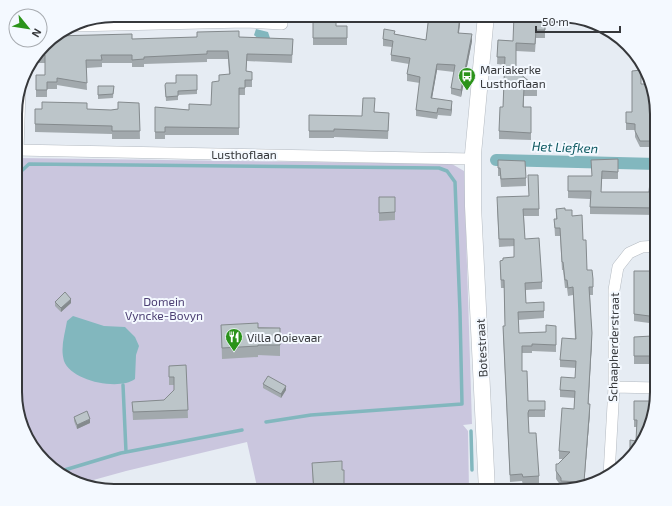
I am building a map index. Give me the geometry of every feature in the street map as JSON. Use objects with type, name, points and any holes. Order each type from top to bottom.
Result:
[{"type":"street","points":[[90,26],[245,22],[282,24]]},
{"type":"street","name":"Botestraat","points":[[485,22],[472,159],[487,484]]},
{"type":"street","name":"Lusthoflaan","points":[[22,150],[472,159]]},
{"type":"street","name":"Schaapherderstraat","points":[[609,468],[614,387],[614,290],[618,266],[629,253],[642,247],[650,246]]},
{"type":"street","points":[[614,387],[650,388]]},
{"type":"green space","name":"Domein Vyncke-Bovyn","points":[[22,158],[452,164],[464,171],[472,424],[463,425],[468,431],[469,484],[256,484],[247,442],[91,481],[68,472],[53,461],[41,448],[29,427],[25,416],[22,398]]},
{"type":"water","points":[[256,29],[268,32],[270,38],[262,39],[256,37],[254,35]]},
{"type":"water","points":[[73,316],[104,326],[125,327],[135,337],[139,346],[136,355],[135,379],[118,384],[107,384],[85,379],[68,368],[64,361],[63,346],[67,321]]},
{"type":"building","points":[[313,22],[336,22],[336,26],[347,26],[347,38],[313,38]]},
{"type":"building","points":[[428,22],[459,22],[458,33],[472,34],[461,90],[451,88],[455,65],[437,64],[431,98],[452,101],[451,110],[438,108],[437,113],[416,110],[420,77],[407,74],[410,58],[391,55],[393,41],[383,39],[384,29],[395,31],[394,34],[426,40]]},
{"type":"building","points":[[514,22],[545,22],[545,30],[536,30],[535,44],[516,43],[516,67],[512,67],[537,88],[524,88],[523,107],[531,107],[531,133],[499,131],[500,107],[503,107],[505,57],[497,57],[498,40],[513,41]]},
{"type":"building","points":[[239,31],[239,37],[293,39],[292,55],[247,54],[246,71],[252,72],[252,80],[245,80],[245,88],[239,88],[239,128],[165,127],[165,132],[155,132],[155,107],[189,110],[189,104],[211,105],[212,82],[219,81],[219,75],[230,74],[228,51],[207,51],[207,54],[144,57],[144,59],[132,60],[132,55],[101,55],[102,60],[86,60],[87,83],[57,78],[57,82],[47,82],[47,90],[36,90],[36,75],[45,75],[45,55],[44,55],[53,45],[66,36],[132,34],[132,39],[197,37],[197,32]]},
{"type":"building","points":[[639,70],[641,75],[641,84],[645,84],[647,90],[650,114],[650,141],[640,141],[635,131],[635,124],[626,123],[626,112],[632,112],[632,71]]},
{"type":"building","points":[[176,75],[197,75],[197,90],[178,91],[178,96],[166,97],[165,85],[166,83],[176,83]]},
{"type":"building","points":[[98,86],[114,86],[113,94],[98,95]]},
{"type":"building","points":[[363,98],[375,98],[374,112],[389,113],[388,131],[334,129],[334,131],[309,131],[309,115],[362,116]]},
{"type":"building","points":[[42,102],[87,103],[87,109],[111,110],[118,109],[118,102],[139,103],[140,131],[112,131],[112,126],[35,124],[35,109],[42,109]]},
{"type":"building","points":[[618,159],[618,172],[602,171],[601,192],[649,192],[650,182],[650,208],[590,207],[591,191],[568,191],[568,176],[592,176],[591,160]]},
{"type":"building","points":[[498,160],[525,161],[526,178],[501,179],[500,168],[498,168]]},
{"type":"building","points":[[528,175],[538,175],[539,209],[523,209],[525,239],[539,238],[542,282],[525,283],[526,303],[544,302],[544,311],[518,312],[519,333],[546,332],[546,325],[556,326],[556,345],[532,344],[532,346],[522,346],[522,371],[527,371],[528,401],[545,401],[545,410],[529,410],[528,413],[529,433],[536,433],[539,476],[523,477],[522,474],[510,475],[503,326],[505,326],[504,280],[501,280],[500,261],[503,260],[503,258],[514,257],[514,239],[499,239],[497,197],[529,196]]},
{"type":"building","points":[[379,197],[395,197],[395,212],[379,213]]},
{"type":"building","points":[[565,208],[565,210],[572,210],[572,216],[582,215],[583,240],[586,240],[587,270],[592,270],[593,279],[593,287],[589,287],[592,333],[588,404],[590,404],[584,480],[577,482],[561,481],[561,478],[556,471],[556,464],[558,464],[570,452],[559,451],[562,408],[574,409],[575,391],[560,390],[561,377],[575,378],[576,361],[560,360],[562,338],[576,339],[573,287],[568,288],[567,280],[565,280],[562,262],[560,228],[555,228],[554,219],[557,219],[556,209]]},
{"type":"building","points":[[634,271],[650,271],[650,316],[634,314]]},
{"type":"building","points":[[65,292],[71,299],[61,308],[55,302]]},
{"type":"building","points":[[258,323],[258,328],[280,328],[280,345],[222,348],[221,325]]},
{"type":"building","points":[[650,336],[650,356],[634,356],[634,337]]},
{"type":"building","points":[[186,365],[188,410],[133,412],[132,402],[164,400],[174,390],[174,377],[169,377],[169,366]]},
{"type":"building","points":[[268,376],[286,386],[281,394],[263,384]]},
{"type":"building","points":[[634,401],[650,401],[643,427],[636,440],[637,420],[634,420]]},
{"type":"building","points":[[87,411],[90,419],[77,425],[74,417]]},
{"type":"building","points":[[630,440],[636,441],[630,449]]},
{"type":"building","points":[[342,461],[342,470],[344,470],[344,484],[314,484],[312,463]]},
{"type":"waterway","name":"Het Liefken","points":[[496,160],[650,164]]},
{"type":"waterway","points":[[22,170],[29,164],[439,168],[447,171],[455,182],[462,404],[311,415],[266,422]]},
{"type":"waterway","points":[[123,385],[126,452]]},
{"type":"waterway","points":[[65,470],[121,453],[242,430]]},
{"type":"waterway","points":[[471,431],[472,470]]},
{"type":"place","name":"Mariakerke Lusthoflaan","points":[[467,91]]},
{"type":"place","name":"Villa Ooievaar","points":[[234,352]]}]
